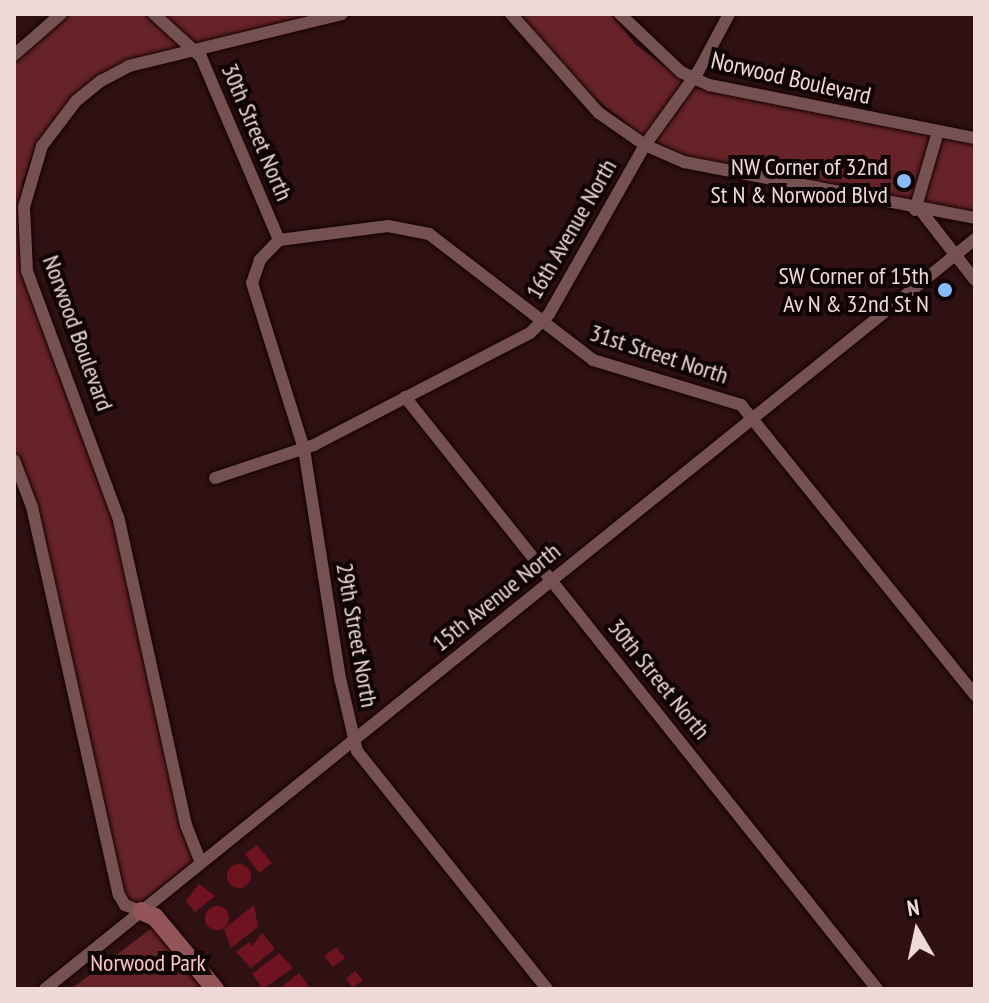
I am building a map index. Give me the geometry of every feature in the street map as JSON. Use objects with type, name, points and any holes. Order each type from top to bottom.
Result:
[{"type":"street","points":[[14,55],[61,14]]},
{"type":"street","name":"30th Street North","points":[[154,14],[194,49],[279,240]]},
{"type":"street","name":"Norwood Boulevard","points":[[201,863],[186,825],[118,517],[27,271],[24,207],[42,146],[76,101],[129,66],[342,14]]},
{"type":"street","points":[[511,14],[581,95],[645,145],[728,173],[918,211],[975,218]]},
{"type":"street","name":"Norwood Boulevard","points":[[620,14],[637,35],[693,77],[709,85],[975,138]]},
{"type":"street","name":"16th Avenue North","points":[[215,478],[304,449],[530,333],[540,322],[645,145],[693,77],[729,14]]},
{"type":"street","points":[[918,211],[938,132]]},
{"type":"street","points":[[918,211],[975,280]]},
{"type":"street","name":"31st Street North","points":[[279,240],[329,231],[411,227],[429,234],[593,360],[714,394],[741,405],[975,695]]},
{"type":"street","name":"15th Avenue North","points":[[45,989],[975,239]]},
{"type":"street","name":"29th Street North","points":[[279,240],[260,260],[252,283],[304,449],[354,740],[359,753],[547,989]]},
{"type":"street","name":"30th Street North","points":[[405,397],[877,989]]},
{"type":"street","points":[[14,460],[32,507],[119,895],[125,905],[163,925],[215,989]]},
{"type":"green space","points":[[69,14],[318,14],[127,61],[73,96],[36,144],[23,181],[21,266],[114,522],[193,861],[140,903],[125,905],[32,507],[14,460],[14,56],[37,29]]},
{"type":"green space","points":[[517,14],[611,14],[636,45],[694,88],[975,143],[975,212],[691,158],[644,137],[581,87]]},
{"type":"green space","name":"Norwood Park","points":[[152,928],[202,989],[71,989]]},
{"type":"building","points":[[257,845],[272,863],[259,873],[245,854]]},
{"type":"building","points":[[239,864],[248,867],[251,876],[248,885],[239,888],[230,885],[227,876],[230,867]]},
{"type":"building","points":[[199,884],[215,896],[195,912],[186,901]]},
{"type":"building","points":[[254,905],[258,927],[231,948],[224,929]]},
{"type":"building","points":[[217,906],[225,910],[229,918],[225,926],[217,930],[209,926],[205,918],[209,910]]},
{"type":"building","points":[[262,933],[275,949],[251,968],[236,952],[249,942],[252,946]]},
{"type":"building","points":[[336,947],[345,958],[333,967],[324,956]]},
{"type":"building","points":[[279,953],[293,968],[263,989],[252,974]]},
{"type":"building","points":[[355,971],[363,980],[353,988],[346,979]]},
{"type":"building","points":[[299,973],[311,989],[279,989]]},
{"type":"place","name":"NW Corner of 32nd St N & Norwood Blvd","points":[[904,181]]},
{"type":"place","name":"SW Corner of 15th Av N & 32nd St N","points":[[945,290]]}]
